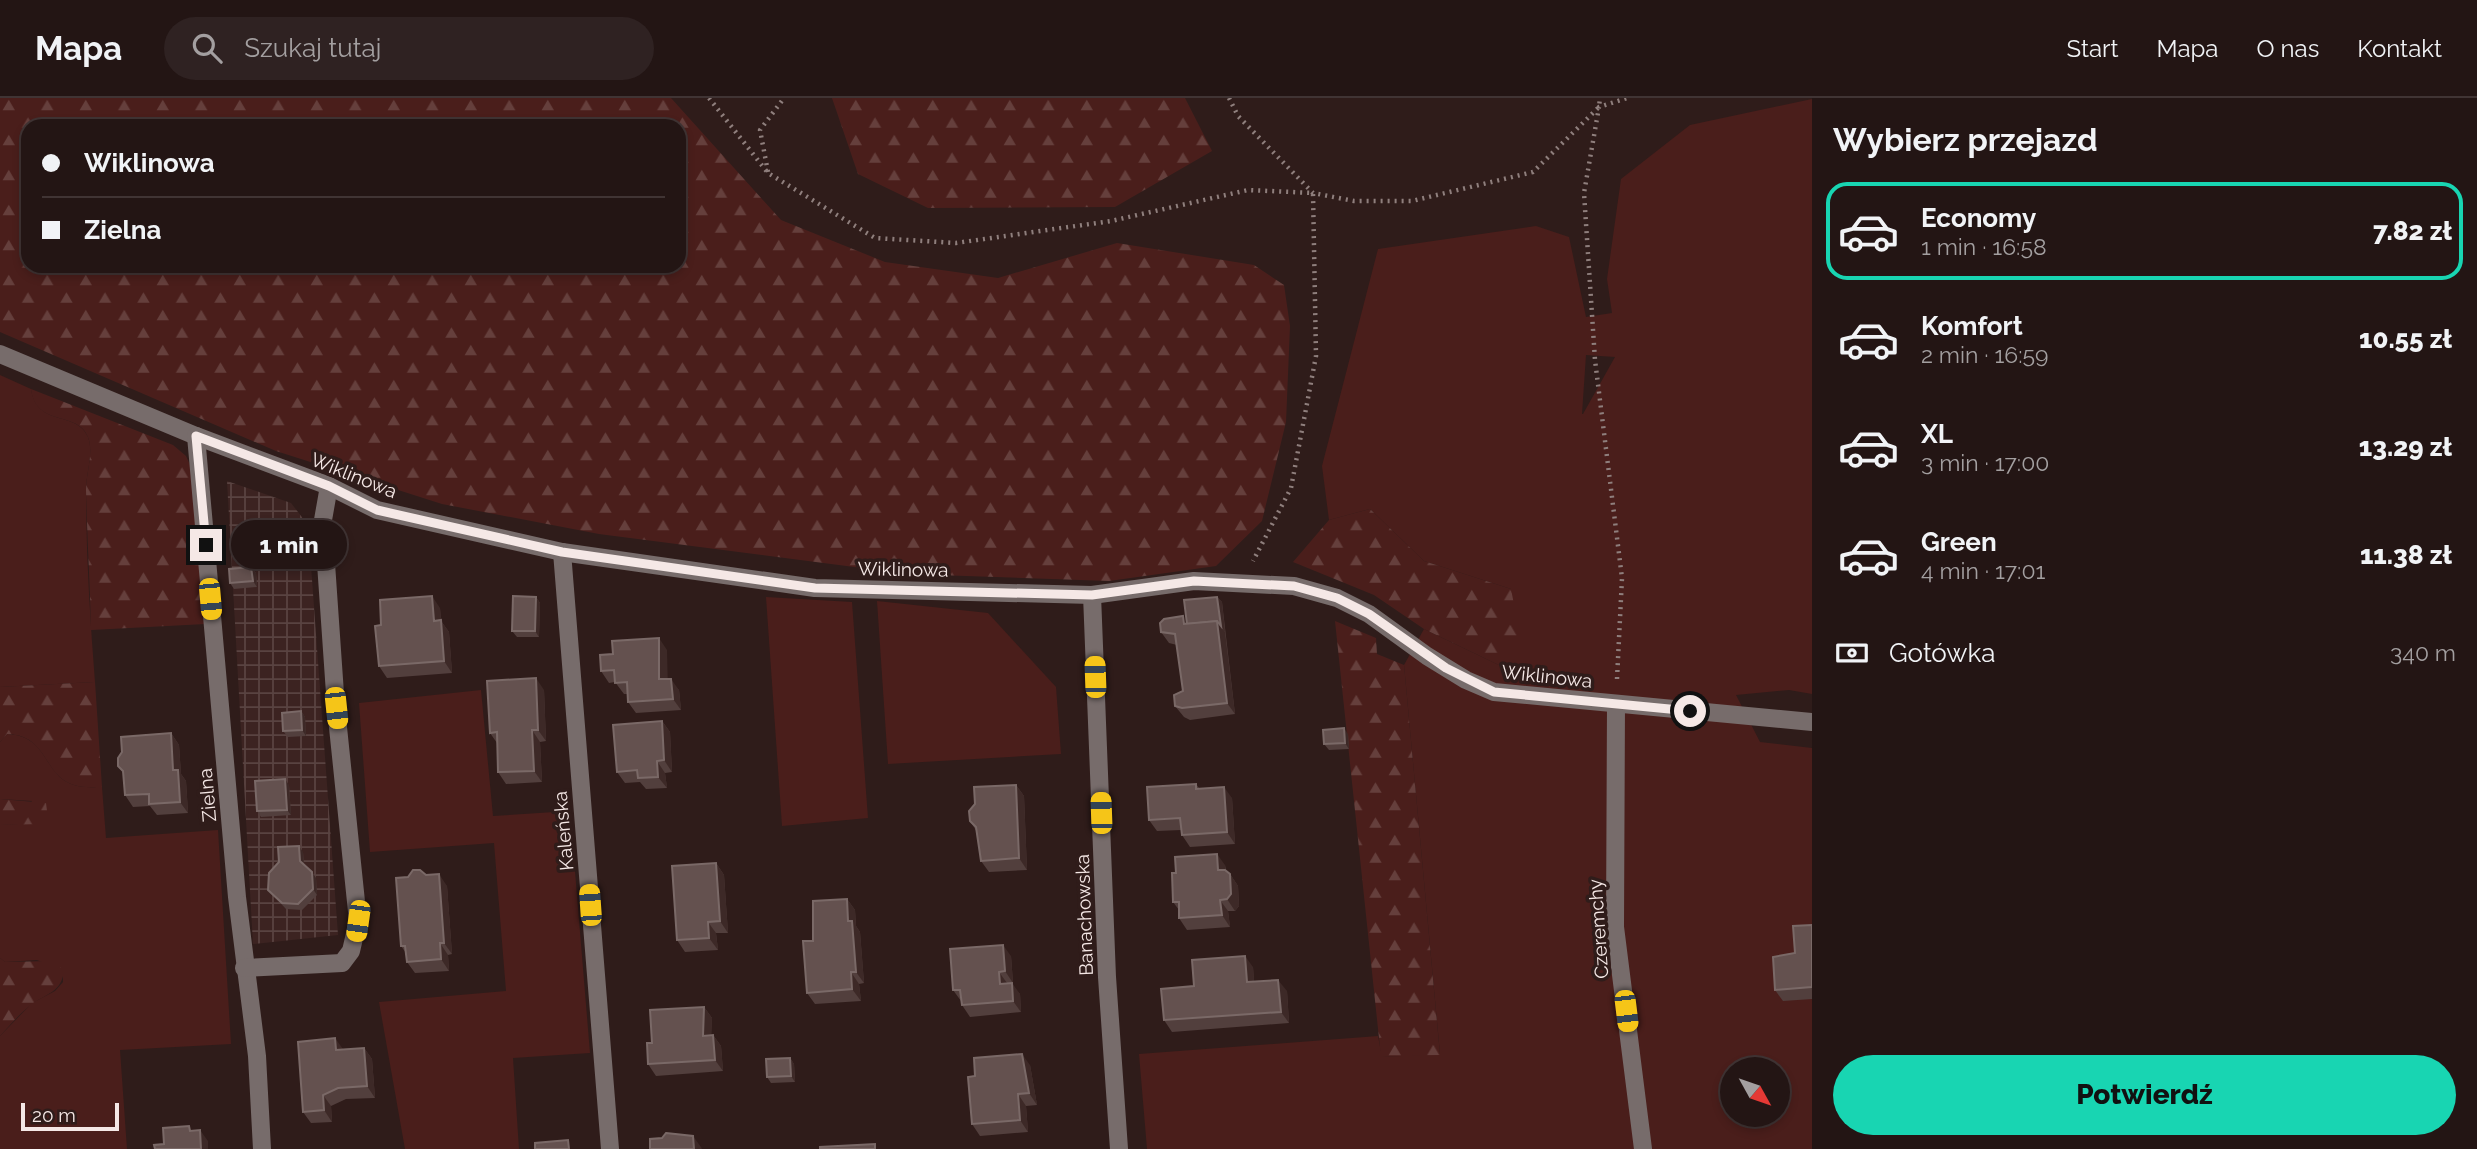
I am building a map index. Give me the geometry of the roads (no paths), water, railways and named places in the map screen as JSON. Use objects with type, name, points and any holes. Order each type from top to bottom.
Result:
[{"type":"street","name":"Wiklinowa","points":[[0,354],[196,436],[329,486],[377,510],[562,552],[815,588],[1092,595],[1194,581],[1294,586],[1337,598],[1369,614],[1466,680],[1494,692],[1812,722]]},
{"type":"street","name":"Zielna","points":[[196,436],[244,968],[257,1056],[262,1149]]},
{"type":"street","points":[[244,968],[342,963],[355,939],[358,921],[336,708],[323,520],[329,486]]},
{"type":"street","name":"Kaleńska","points":[[562,552],[610,1149]]},
{"type":"street","name":"Banachowska","points":[[1092,595],[1107,977],[1119,1149]]},
{"type":"street","name":"Czeremchy","points":[[1616,704],[1615,928],[1643,1149]]}]
